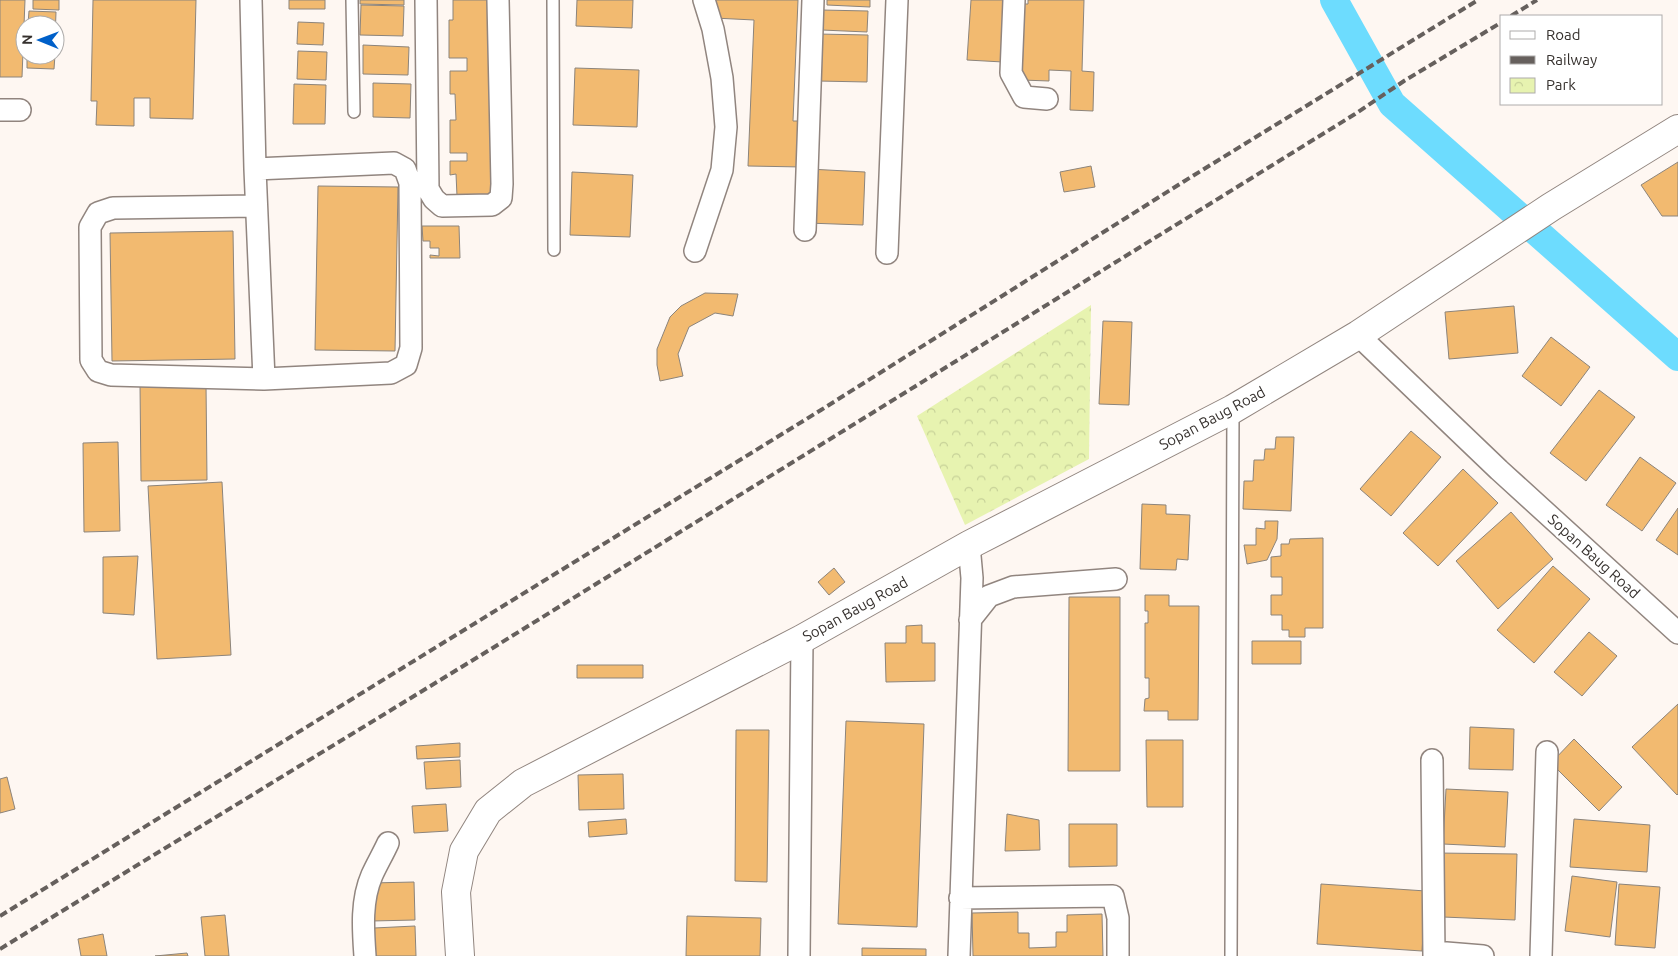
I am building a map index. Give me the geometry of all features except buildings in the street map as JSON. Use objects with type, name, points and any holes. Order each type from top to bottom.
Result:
[{"type":"street","points":[[251,0],[254,169],[264,379]]},
{"type":"street","points":[[426,0],[428,189],[434,199],[442,206],[492,205],[500,198],[502,174],[498,0]]},
{"type":"street","points":[[695,251],[722,170],[726,128],[722,78],[713,29],[704,0]]},
{"type":"street","points":[[804,230],[813,0]]},
{"type":"street","points":[[888,253],[897,0]]},
{"type":"street","points":[[1014,0],[1011,73],[1024,97],[1047,99]]},
{"type":"street","name":"Sopan Baug Road","points":[[460,956],[456,892],[464,851],[488,811],[523,783],[802,639],[969,545],[1233,409],[1358,334],[1552,207],[1678,129]]},
{"type":"street","points":[[254,169],[394,163],[405,169],[410,183],[411,348],[406,365],[392,373],[264,379],[111,375],[98,371],[91,360],[90,227],[98,213],[113,208],[256,206]]},
{"type":"street","name":"Sopan Baug Road","points":[[1358,334],[1499,470],[1678,633]]},
{"type":"street","points":[[959,956],[972,578],[969,545]]},
{"type":"street","points":[[970,620],[989,596],[1013,587],[1116,579]]},
{"type":"street","points":[[799,956],[802,639]]},
{"type":"street","points":[[1541,956],[1547,752]]},
{"type":"street","points":[[1432,760],[1434,954],[1483,956]]},
{"type":"street","points":[[365,956],[363,925],[366,898],[371,876],[388,843]]},
{"type":"street","points":[[960,898],[1113,896],[1118,918],[1118,956]]},
{"type":"lane","points":[[352,0],[354,112]]},
{"type":"lane","points":[[553,0],[554,250]]},
{"type":"lane","points":[[1231,956],[1233,409]]},
{"type":"green space","points":[[1091,305],[1089,459],[965,525],[917,416]]},
{"type":"waterway","points":[[1334,0],[1392,104],[1678,357]]},
{"type":"railway","points":[[0,916],[821,410],[1183,182],[1478,0]]},
{"type":"railway","points":[[1513,15],[1537,0]]},
{"type":"railway","points":[[0,949],[491,649],[1500,23]]}]
